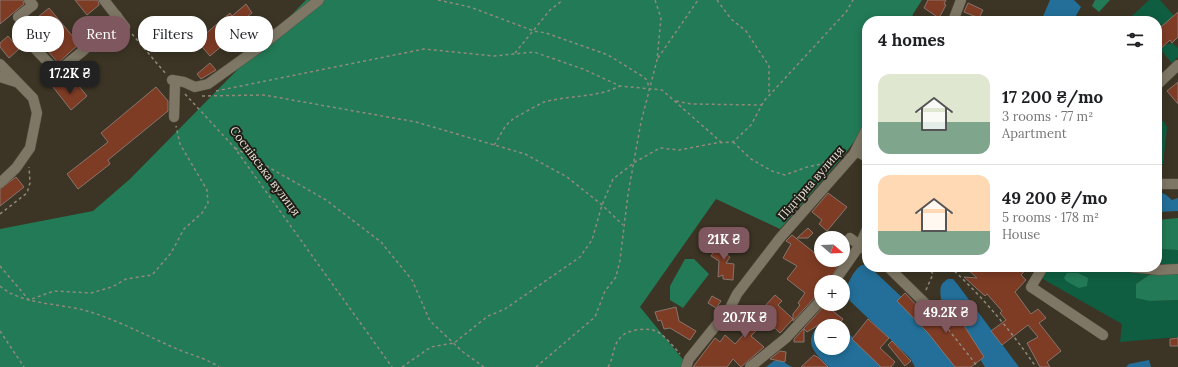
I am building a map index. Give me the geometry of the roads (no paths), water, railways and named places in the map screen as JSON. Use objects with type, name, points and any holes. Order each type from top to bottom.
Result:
[{"type":"street","points":[[19,16],[33,5],[28,0]]},
{"type":"street","points":[[104,0],[117,16]]},
{"type":"street","points":[[174,117],[174,82],[184,82],[195,87],[208,84],[261,46],[319,0]]},
{"type":"street","points":[[955,16],[961,0]]},
{"type":"street","points":[[38,52],[57,72],[82,52]]},
{"type":"street","points":[[0,64],[33,98],[37,113],[30,148],[16,168],[0,183]]},
{"type":"street","points":[[1162,80],[1178,65]]},
{"type":"street","points":[[0,78],[16,82]]},
{"type":"street","name":"Підгірна вулиця","points":[[688,363],[730,308],[737,294],[780,238],[861,153]]},
{"type":"street","points":[[1162,184],[1178,184]]},
{"type":"street","points":[[850,238],[862,247]]},
{"type":"street","points":[[840,275],[862,249]]},
{"type":"street","points":[[1162,270],[1178,269]]},
{"type":"street","points":[[893,272],[927,305]]},
{"type":"street","points":[[1040,272],[1031,287],[1103,335]]},
{"type":"street","points":[[750,367],[786,338],[814,308]]},
{"type":"water","points":[[1050,0],[1074,0],[1081,7],[1076,16],[1043,16]]},
{"type":"water","points":[[1162,193],[1172,200],[1178,198],[1178,211],[1162,212]]},
{"type":"water","points":[[862,265],[862,272],[875,272],[942,335],[959,367],[915,367],[910,358],[850,301],[850,280],[854,273]]},
{"type":"water","points":[[948,279],[953,279],[958,285],[1019,367],[985,367],[941,299],[940,290],[943,283]]},
{"type":"water","points":[[814,332],[814,350],[811,341]]},
{"type":"water","points":[[850,335],[884,367],[829,367],[818,355],[850,355]]},
{"type":"water","points":[[780,360],[792,367],[766,367],[774,361]]},
{"type":"water","points":[[1149,360],[1151,367],[1126,367],[1129,364]]}]
